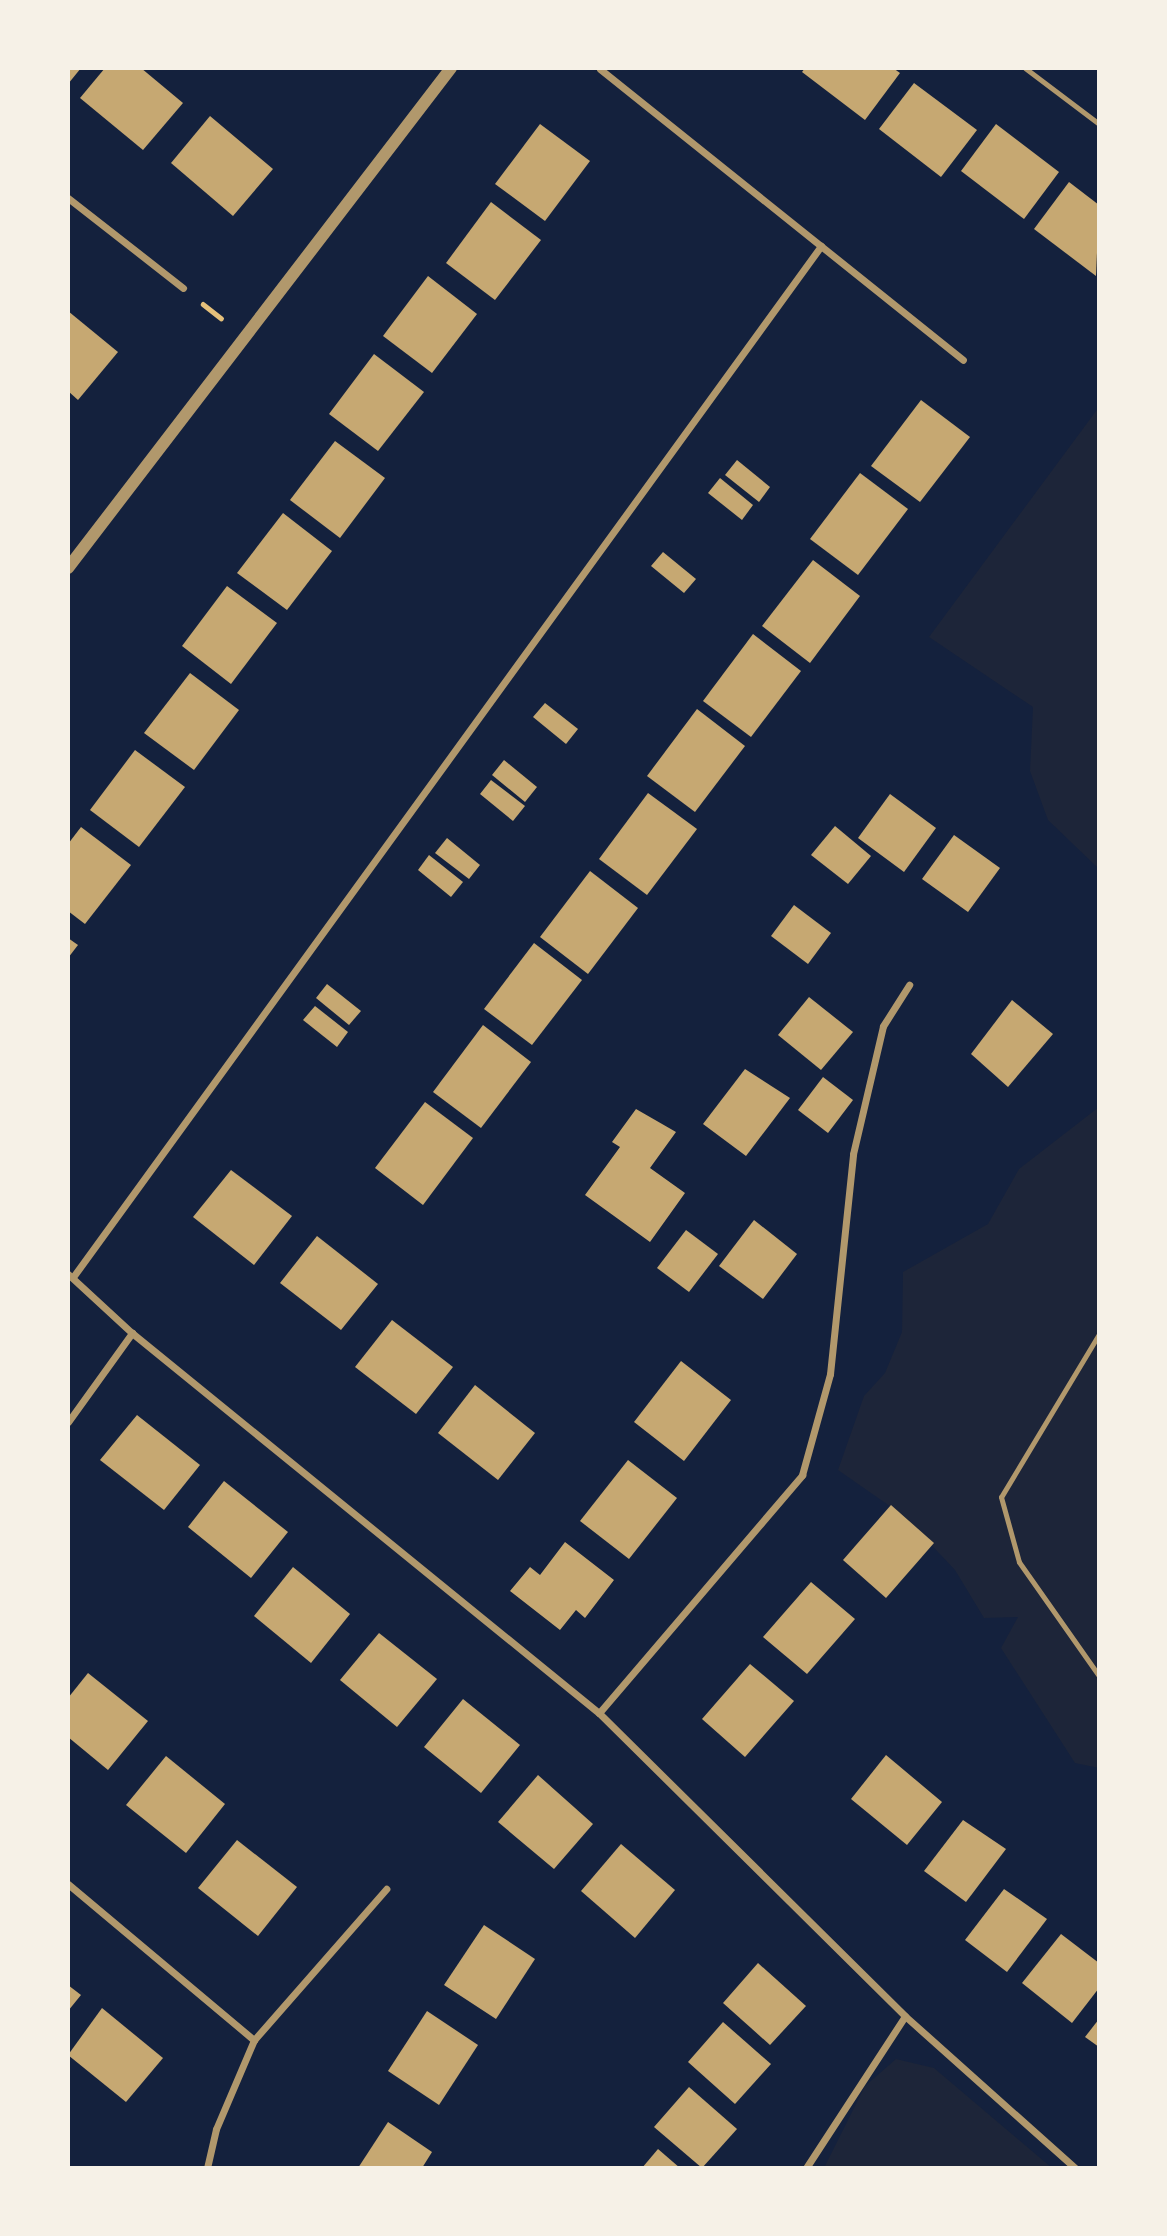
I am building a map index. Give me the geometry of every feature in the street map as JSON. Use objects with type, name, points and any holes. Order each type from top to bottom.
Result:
[{"type":"street","points":[[68,568],[451,68]]},
{"type":"street","points":[[600,69],[963,360]]},
{"type":"street","points":[[68,198],[183,288]]},
{"type":"street","points":[[821,246],[71,1276],[132,1333],[598,1713],[905,2016],[1074,2168]]},
{"type":"street","points":[[598,1713],[802,1475],[830,1374],[853,1154],[883,1026],[909,985]]},
{"type":"street","points":[[68,1422],[132,1333]]},
{"type":"street","points":[[68,1884],[254,2040]]},
{"type":"street","points":[[207,2168],[216,2129],[254,2040],[386,1889]]},
{"type":"street","points":[[806,2168],[905,2016]]},
{"type":"lane","points":[[1025,68],[1099,124]]},
{"type":"lane","points":[[1099,1334],[1001,1497],[1019,1562],[1099,1676]]},
{"type":"path","points":[[183,288],[244,335]]},
{"type":"shaded area","points":[[1099,407],[1099,869],[1048,820],[1030,771],[1033,707],[929,637]]},
{"type":"shaded area","points":[[1099,1107],[1099,1768],[1075,1763],[1001,1648],[1018,1617],[984,1618],[955,1570],[904,1516],[838,1470],[864,1396],[885,1373],[902,1332],[903,1272],[988,1224],[1019,1169]]},
{"type":"shaded area","points":[[896,2059],[934,2068],[1052,2168],[824,2168],[865,2086]]},
{"type":"building","points":[[68,68],[81,68],[68,84]]},
{"type":"building","points":[[105,68],[141,68],[183,103],[143,150],[80,98]]},
{"type":"building","points":[[805,68],[893,68],[900,73],[865,120],[802,72]]},
{"type":"building","points":[[914,83],[977,130],[941,177],[879,129]]},
{"type":"building","points":[[210,116],[273,169],[233,216],[171,163]]},
{"type":"building","points":[[540,124],[590,161],[545,221],[495,184]]},
{"type":"building","points":[[996,124],[1059,172],[1024,219],[961,171]]},
{"type":"building","points":[[1069,182],[1099,205],[1096,276],[1034,229]]},
{"type":"building","points":[[491,202],[541,240],[495,300],[446,263]]},
{"type":"building","points":[[428,276],[477,314],[432,373],[383,336]]},
{"type":"building","points":[[68,311],[118,352],[78,400],[68,391]]},
{"type":"building","points":[[374,354],[424,392],[378,451],[329,414]]},
{"type":"building","points":[[921,400],[970,437],[920,502],[871,466]]},
{"type":"building","points":[[335,441],[385,478],[340,538],[290,500]]},
{"type":"building","points":[[737,460],[770,487],[759,502],[725,475]]},
{"type":"building","points":[[860,473],[908,509],[858,575],[810,539]]},
{"type":"building","points":[[720,478],[753,505],[742,520],[708,493]]},
{"type":"building","points":[[283,513],[332,551],[287,610],[237,573]]},
{"type":"building","points":[[663,552],[696,579],[684,593],[651,566]]},
{"type":"building","points":[[813,560],[860,596],[810,663],[762,626]]},
{"type":"building","points":[[227,586],[277,623],[231,684],[182,646]]},
{"type":"building","points":[[753,634],[801,671],[751,737],[703,701]]},
{"type":"building","points":[[190,673],[239,710],[194,770],[144,733]]},
{"type":"building","points":[[545,703],[578,729],[566,744],[533,717]]},
{"type":"building","points":[[697,709],[745,746],[695,812],[647,776]]},
{"type":"building","points":[[135,750],[185,787],[139,847],[90,810]]},
{"type":"building","points":[[504,760],[537,787],[525,802],[492,775]]},
{"type":"building","points":[[491,780],[525,806],[513,821],[480,794]]},
{"type":"building","points":[[648,793],[697,829],[647,895],[599,859]]},
{"type":"building","points":[[890,794],[936,828],[904,872],[858,838]]},
{"type":"building","points":[[835,826],[871,856],[848,884],[811,855]]},
{"type":"building","points":[[81,827],[131,865],[85,924],[68,911],[68,844]]},
{"type":"building","points":[[954,835],[1000,868],[968,912],[922,879]]},
{"type":"building","points":[[447,838],[480,865],[469,879],[435,853]]},
{"type":"building","points":[[429,855],[463,882],[451,897],[418,870]]},
{"type":"building","points":[[590,871],[638,908],[588,974],[540,937]]},
{"type":"building","points":[[794,905],[831,933],[808,964],[771,936]]},
{"type":"building","points":[[68,938],[78,945],[68,958]]},
{"type":"building","points":[[534,943],[582,980],[532,1045],[484,1009]]},
{"type":"building","points":[[327,984],[361,1011],[349,1025],[316,998]]},
{"type":"building","points":[[809,997],[853,1032],[821,1070],[778,1035]]},
{"type":"building","points":[[1012,1000],[1053,1034],[1008,1087],[971,1054]]},
{"type":"building","points":[[315,1006],[348,1032],[337,1047],[303,1020]]},
{"type":"building","points":[[483,1025],[531,1062],[481,1128],[433,1092]]},
{"type":"building","points":[[745,1069],[790,1098],[746,1156],[703,1124]]},
{"type":"building","points":[[823,1077],[853,1100],[828,1133],[798,1110]]},
{"type":"building","points":[[425,1102],[473,1138],[423,1205],[375,1168]]},
{"type":"building","points":[[636,1109],[676,1132],[650,1168],[685,1193],[650,1242],[585,1195],[620,1147],[612,1142]]},
{"type":"building","points":[[231,1170],[292,1216],[254,1265],[193,1217]]},
{"type":"building","points":[[754,1220],[797,1254],[763,1299],[719,1266]]},
{"type":"building","points":[[686,1230],[718,1254],[689,1292],[657,1268]]},
{"type":"building","points":[[317,1236],[378,1284],[341,1330],[280,1283]]},
{"type":"building","points":[[392,1320],[453,1367],[416,1414],[355,1367]]},
{"type":"building","points":[[681,1361],[731,1400],[684,1461],[634,1422]]},
{"type":"building","points":[[475,1385],[535,1433],[498,1480],[438,1433]]},
{"type":"building","points":[[137,1415],[200,1465],[164,1510],[100,1460]]},
{"type":"building","points":[[628,1460],[677,1498],[629,1559],[580,1521]]},
{"type":"building","points":[[224,1481],[288,1532],[251,1578],[188,1527]]},
{"type":"building","points":[[891,1505],[934,1543],[886,1598],[843,1560]]},
{"type":"building","points":[[565,1542],[614,1580],[585,1618],[576,1610],[560,1630],[510,1591],[530,1567],[540,1575]]},
{"type":"building","points":[[293,1567],[350,1614],[311,1663],[254,1616]]},
{"type":"building","points":[[811,1582],[855,1619],[807,1674],[763,1637]]},
{"type":"building","points":[[379,1633],[437,1679],[397,1727],[340,1680]]},
{"type":"building","points":[[750,1664],[794,1701],[745,1757],[702,1719]]},
{"type":"building","points":[[88,1673],[148,1721],[108,1770],[68,1737],[68,1698]]},
{"type":"building","points":[[463,1699],[520,1745],[481,1793],[424,1747]]},
{"type":"building","points":[[886,1755],[942,1802],[907,1845],[851,1799]]},
{"type":"building","points":[[166,1756],[225,1804],[186,1853],[126,1805]]},
{"type":"building","points":[[538,1775],[593,1824],[554,1869],[498,1822]]},
{"type":"building","points":[[963,1820],[1006,1849],[966,1902],[924,1871]]},
{"type":"building","points":[[237,1840],[297,1887],[258,1936],[198,1888]]},
{"type":"building","points":[[621,1844],[675,1890],[635,1938],[581,1891]]},
{"type":"building","points":[[1004,1889],[1047,1919],[1007,1972],[965,1940]]},
{"type":"building","points":[[484,1925],[535,1959],[496,2019],[444,1985]]},
{"type":"building","points":[[1061,1934],[1099,1963],[1099,1988],[1072,2023],[1022,1983]]},
{"type":"building","points":[[758,1963],[806,2006],[770,2045],[723,2003]]},
{"type":"building","points":[[68,1985],[81,1995],[68,2011]]},
{"type":"building","points":[[102,2008],[163,2058],[126,2102],[68,2055]]},
{"type":"building","points":[[427,2011],[478,2045],[439,2105],[388,2071]]},
{"type":"building","points":[[1099,2019],[1099,2047],[1085,2037]]},
{"type":"building","points":[[723,2022],[771,2064],[735,2104],[688,2062]]},
{"type":"building","points":[[689,2087],[737,2129],[702,2168],[654,2127]]},
{"type":"building","points":[[388,2122],[432,2152],[422,2168],[358,2168]]},
{"type":"building","points":[[658,2149],[680,2168],[642,2168]]}]
